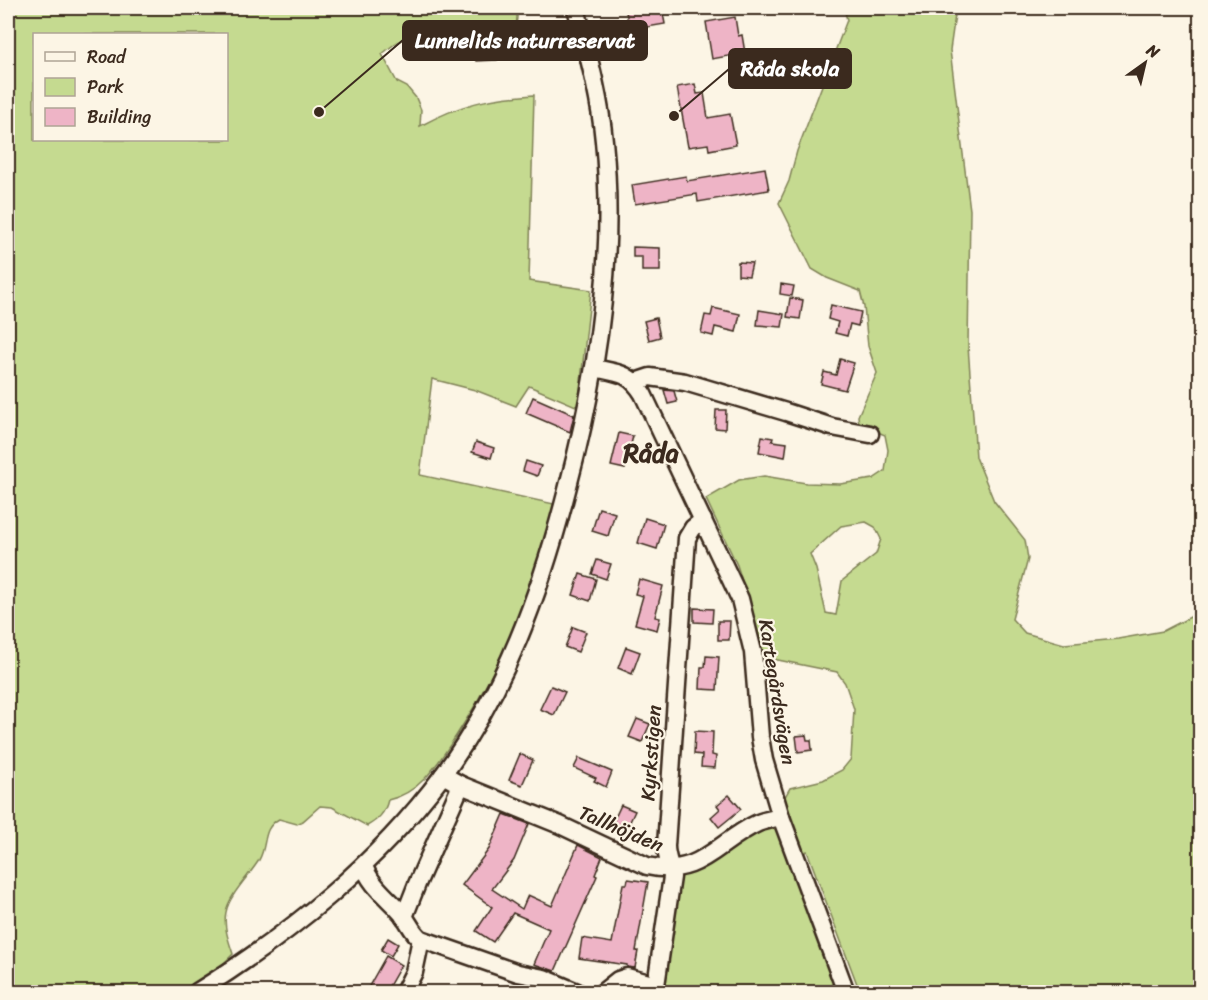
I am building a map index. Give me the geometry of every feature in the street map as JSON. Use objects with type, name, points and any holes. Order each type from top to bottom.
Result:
[{"type":"street","points":[[197,993],[300,921],[364,865],[399,827],[443,775],[488,705],[528,616],[553,544],[579,447],[594,368],[605,267],[606,168],[601,120],[576,8]]},
{"type":"street","points":[[594,368],[620,373],[635,381],[650,376],[685,382],[832,427],[870,434]]},
{"type":"street","name":"Kartegårdsvägen","points":[[635,381],[704,520],[740,599],[753,652],[764,760],[781,817],[846,993]]},
{"type":"street","name":"Kyrkstigen","points":[[656,989],[669,901],[671,870],[666,857],[666,846],[687,538],[693,528],[704,520]]},
{"type":"street","name":"Tallhöjden","points":[[443,775],[461,785],[560,825],[647,866],[671,870],[705,858],[759,822],[781,817]]},
{"type":"street","points":[[404,917],[461,785]]},
{"type":"street","points":[[364,865],[369,878],[421,939],[518,974],[553,981],[577,993]]},
{"type":"street","points":[[404,993],[414,972],[421,939]]},
{"type":"street","points":[[603,993],[622,978],[635,979],[656,989]]},
{"type":"green space","points":[[8,8],[516,8],[516,25],[513,31],[502,38],[450,43],[414,35],[401,40],[382,54],[397,82],[407,87],[416,98],[421,110],[420,126],[448,112],[475,103],[534,95],[529,281],[591,290],[578,407],[529,386],[516,406],[475,390],[432,379],[420,475],[554,504],[527,595],[502,653],[473,709],[428,776],[410,791],[388,800],[378,819],[367,826],[332,807],[320,806],[297,824],[279,819],[273,823],[267,832],[259,860],[235,892],[226,912],[226,928],[233,954],[210,977],[185,992],[8,992]]},
{"type":"green space","points":[[844,8],[956,8],[950,50],[970,210],[968,346],[976,457],[994,501],[1025,540],[1028,559],[1012,619],[1025,633],[1064,644],[1118,639],[1163,631],[1200,612],[1200,992],[860,992],[807,851],[791,858],[839,992],[663,992],[676,872],[770,823],[790,788],[823,780],[842,770],[851,759],[854,709],[845,683],[837,672],[773,659],[762,650],[737,565],[706,499],[739,480],[764,476],[806,483],[840,484],[873,479],[885,471],[888,450],[885,435],[859,424],[858,416],[877,373],[868,346],[860,291],[827,278],[812,269],[779,203],[847,20]],"holes":[[[866,522],[875,527],[881,539],[876,554],[842,581],[836,615],[826,613],[816,569],[810,554],[841,526]]]},
{"type":"building","points":[[662,8],[665,24],[630,30],[626,12]]},
{"type":"building","points":[[735,17],[738,36],[742,35],[745,53],[712,59],[706,22]]},
{"type":"building","points":[[496,49],[497,60],[476,61],[475,51]]},
{"type":"building","points":[[695,84],[697,94],[704,93],[708,118],[730,114],[736,145],[709,150],[708,144],[688,147],[677,87]]},
{"type":"building","points":[[765,168],[769,190],[698,202],[697,194],[635,204],[632,185],[686,176],[687,181]]},
{"type":"building","points":[[633,247],[660,248],[660,271],[642,271],[642,257],[633,257]]},
{"type":"building","points":[[738,262],[752,263],[749,276],[738,275]]},
{"type":"building","points":[[781,284],[794,286],[792,296],[780,294]]},
{"type":"building","points":[[790,298],[803,300],[800,319],[787,317]]},
{"type":"building","points":[[831,305],[861,312],[858,326],[850,324],[847,336],[835,333],[838,322],[828,319]]},
{"type":"building","points":[[713,308],[740,314],[736,332],[715,327],[713,336],[701,333],[705,315],[711,316]]},
{"type":"building","points":[[759,310],[784,314],[782,327],[757,325]]},
{"type":"building","points":[[656,318],[660,337],[649,340],[644,321]]},
{"type":"building","points":[[840,359],[854,363],[845,390],[821,384],[824,372],[836,375]]},
{"type":"building","points":[[664,390],[674,391],[677,402],[668,404]]},
{"type":"building","points":[[533,397],[574,415],[570,432],[526,413]]},
{"type":"building","points":[[716,410],[726,410],[725,429],[715,428]]},
{"type":"building","points":[[619,433],[633,436],[625,469],[611,466]]},
{"type":"building","points":[[762,436],[773,438],[772,441],[787,443],[785,457],[759,452]]},
{"type":"building","points":[[476,442],[494,448],[491,458],[472,452]]},
{"type":"building","points":[[526,461],[541,466],[537,476],[523,471]]},
{"type":"building","points":[[599,508],[615,513],[608,536],[592,531]]},
{"type":"building","points":[[645,518],[664,524],[657,549],[638,543]]},
{"type":"building","points":[[597,560],[611,564],[606,579],[592,574]]},
{"type":"building","points":[[580,574],[596,579],[590,601],[573,595]]},
{"type":"building","points":[[639,579],[663,586],[655,617],[660,618],[657,630],[635,624],[643,596],[635,594]]},
{"type":"building","points":[[694,608],[713,609],[712,623],[694,622]]},
{"type":"building","points":[[718,621],[730,621],[729,640],[718,640]]},
{"type":"building","points":[[573,627],[586,632],[578,652],[565,647]]},
{"type":"building","points":[[626,647],[640,652],[632,674],[618,668]]},
{"type":"building","points":[[706,656],[719,657],[717,690],[700,689],[701,667],[705,667]]},
{"type":"building","points":[[551,686],[565,692],[554,715],[540,709]]},
{"type":"building","points":[[637,719],[650,724],[642,742],[629,737]]},
{"type":"building","points":[[695,731],[713,732],[712,755],[716,756],[715,768],[701,767],[702,755],[694,754]]},
{"type":"building","points":[[806,735],[807,740],[811,740],[812,750],[798,752],[796,736]]},
{"type":"building","points":[[520,754],[533,760],[522,785],[509,780]]},
{"type":"building","points":[[579,758],[612,772],[606,787],[594,781],[596,778],[574,768]]},
{"type":"building","points":[[729,795],[741,809],[719,827],[711,817],[720,809],[717,805]]},
{"type":"building","points":[[621,805],[635,811],[626,830],[612,824]]},
{"type":"building","points":[[504,814],[529,824],[514,860],[492,889],[522,909],[528,895],[552,906],[578,845],[602,857],[595,875],[597,876],[555,971],[534,964],[549,929],[513,913],[493,942],[476,931],[492,907],[462,885],[489,849]]},
{"type":"building","points":[[628,879],[648,882],[635,968],[579,958],[582,938],[612,943],[623,884],[627,884]]},
{"type":"building","points":[[388,938],[398,944],[391,956],[381,950]]},
{"type":"building","points":[[386,956],[401,965],[385,993],[377,993],[368,988]]},
{"type":"place","name":"Lunnelids naturreservat","points":[[319,112]]},
{"type":"place","name":"Råda skola","points":[[674,116]]},
{"type":"district","name":"Råda","points":[[651,453]]}]
